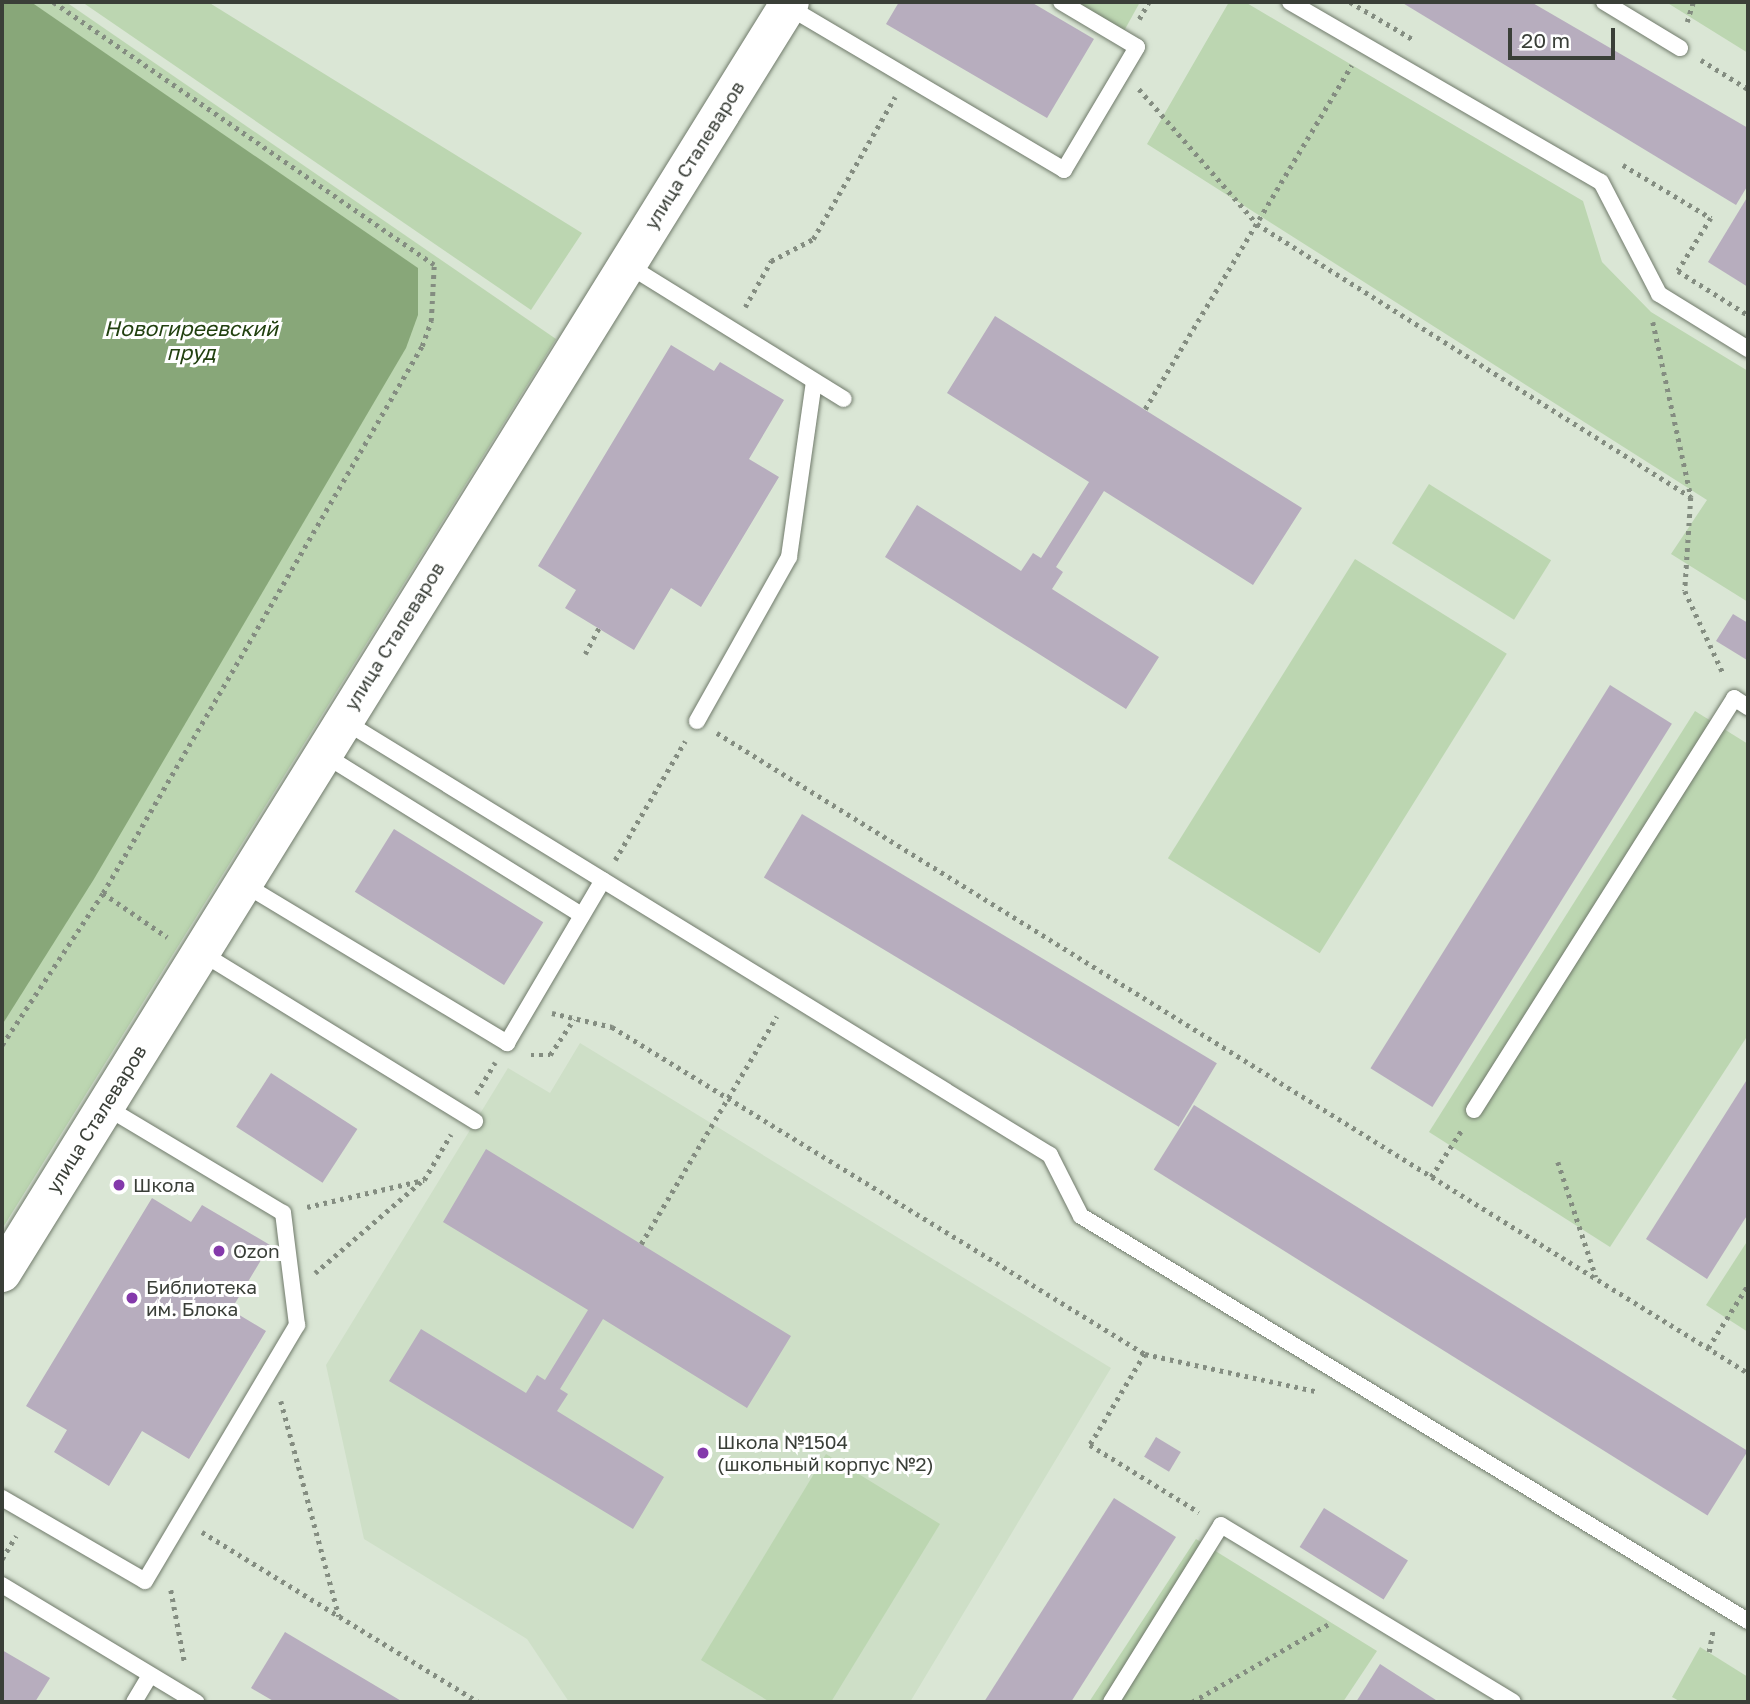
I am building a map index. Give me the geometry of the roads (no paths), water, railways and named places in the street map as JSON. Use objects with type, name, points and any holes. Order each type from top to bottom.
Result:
[{"type":"main road","name":"улица Сталеваров","points":[[2,1273],[104,1106],[183,944],[242,883],[788,4]]},
{"type":"lane","points":[[788,4],[1064,170],[1137,47],[1061,2]]},
{"type":"lane","points":[[1290,2],[1601,182],[1659,293],[1748,349]]},
{"type":"lane","points":[[1604,2],[1680,48]]},
{"type":"lane","points":[[625,264],[844,399]]},
{"type":"lane","points":[[697,721],[789,557],[814,382]]},
{"type":"lane","points":[[1474,1110],[1741,702]]},
{"type":"lane","points":[[341,720],[1050,1155],[1081,1216],[1748,1621]]},
{"type":"lane","points":[[321,753],[582,915]]},
{"type":"lane","points":[[242,883],[507,1043],[603,880]]},
{"type":"lane","points":[[183,944],[470,1117]]},
{"type":"lane","points":[[2,1498],[145,1581],[297,1325],[283,1213],[104,1106]]},
{"type":"lane","points":[[1111,1702],[1221,1525],[1357,1608],[1491,1697],[1513,1702]]},
{"type":"lane","points":[[2,1585],[193,1701]]},
{"type":"lane","points":[[134,1702],[150,1675]]},
{"type":"water","name":"Новогиреевский пруд","points":[[2,2],[31,2],[418,268],[418,315],[406,348],[94,879],[2,1025]]},
{"type":"place","name":"Школа","points":[[119,1185]]},
{"type":"place","name":"Ozon","points":[[219,1251]]},
{"type":"place","name":"Библиотека им. Блока","points":[[132,1298]]},
{"type":"place","name":"Школа №1504 (школьный корпус №2)","points":[[703,1453]]}]
